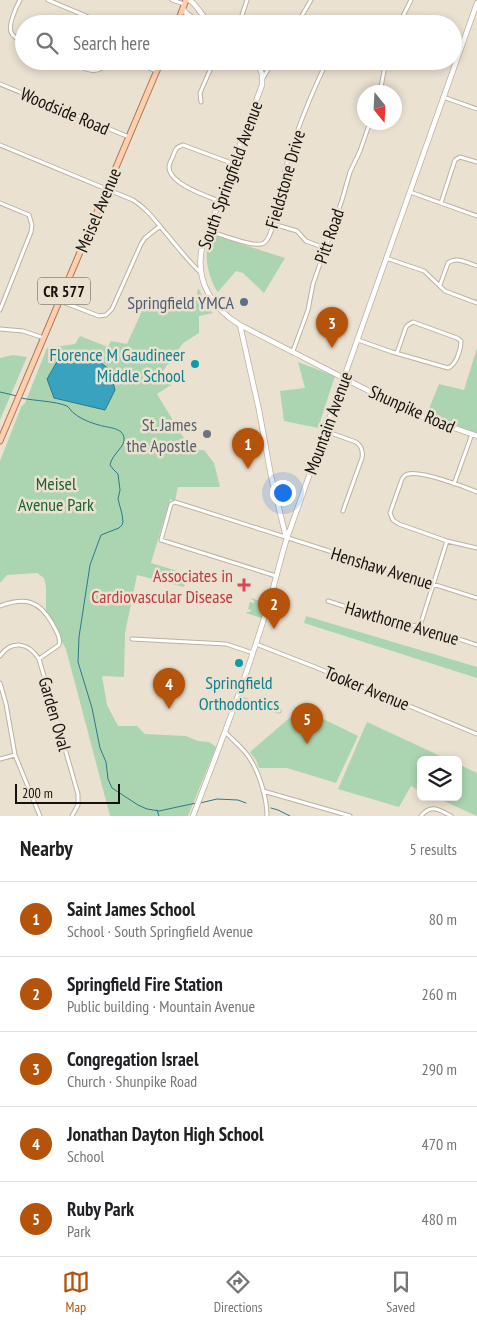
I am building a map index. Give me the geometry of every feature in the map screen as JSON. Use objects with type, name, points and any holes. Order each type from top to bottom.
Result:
[{"type":"main road","points":[[181,15],[186,3]]},
{"type":"main road","name":"Meisel Avenue","points":[[0,441],[157,71]]},
{"type":"street","points":[[15,37],[10,28],[20,0]]},
{"type":"street","points":[[48,0],[84,15]]},
{"type":"street","points":[[172,0],[186,3],[192,1],[196,3],[202,15]]},
{"type":"street","points":[[242,15],[247,0]]},
{"type":"street","points":[[302,15],[311,0]]},
{"type":"street","points":[[404,15],[411,0]]},
{"type":"street","points":[[186,3],[188,15]]},
{"type":"street","name":"Mountain Avenue","points":[[462,44],[477,3]]},
{"type":"street","points":[[201,102],[200,93],[210,70]]},
{"type":"street","name":"South Springfield Avenue","points":[[240,325],[229,319],[209,295],[201,274],[200,259],[202,248],[260,91],[262,78],[260,70]]},
{"type":"street","points":[[262,78],[268,70]]},
{"type":"street","name":"Fieldstone Drive","points":[[209,231],[252,244],[260,245],[266,242],[273,224],[282,183],[301,123],[322,70]]},
{"type":"street","points":[[381,85],[384,70]]},
{"type":"street","name":"Mountain Avenue","points":[[193,816],[253,653],[287,538],[453,70]]},
{"type":"street","name":"Woodside Road","points":[[0,84],[129,138]]},
{"type":"street","points":[[443,97],[477,110]]},
{"type":"street","name":"Pitt Road","points":[[293,351],[308,310],[313,284],[324,248],[350,172],[367,130]]},
{"type":"street","points":[[0,145],[139,203],[201,274]]},
{"type":"street","points":[[220,202],[186,188],[181,184],[169,168],[172,159],[176,149],[183,145],[234,164]]},
{"type":"street","points":[[441,203],[456,160],[460,157],[477,162]]},
{"type":"street","points":[[409,192],[477,216]]},
{"type":"street","points":[[0,203],[28,215],[32,225],[31,232],[0,310]]},
{"type":"street","points":[[273,224],[297,231],[306,241],[324,248]]},
{"type":"street","points":[[60,301],[99,316],[106,315],[112,309],[141,244],[145,238],[160,226]]},
{"type":"street","points":[[386,258],[424,271],[446,291],[477,303]]},
{"type":"street","points":[[440,285],[450,261],[458,260],[477,266]]},
{"type":"street","points":[[358,340],[397,353],[448,368],[454,364],[461,341],[458,338],[413,322],[406,327],[397,353]]},
{"type":"street","points":[[240,325],[259,410],[271,476],[287,538]]},
{"type":"street","name":"Shunpike Road","points":[[240,325],[414,414],[474,435]]},
{"type":"street","points":[[0,329],[22,331],[45,338]]},
{"type":"street","points":[[325,431],[356,442],[359,444],[362,452],[362,458],[343,510]]},
{"type":"street","points":[[454,484],[474,435]]},
{"type":"street","points":[[477,492],[427,476],[410,474],[402,479],[390,513],[395,523],[447,541],[477,548]]},
{"type":"street","name":"Henshaw Avenue","points":[[276,576],[161,540],[171,504],[175,502],[477,598]]},
{"type":"street","points":[[420,626],[447,541]]},
{"type":"street","points":[[0,606],[26,601],[36,604],[46,613],[60,640],[59,645],[39,659]]},
{"type":"street","name":"Hawthorne Avenue","points":[[328,601],[398,624],[420,626],[477,645]]},
{"type":"street","points":[[132,639],[226,644],[253,653]]},
{"type":"street","name":"Tooker Avenue","points":[[256,644],[477,734]]},
{"type":"street","name":"Garden Oval","points":[[0,656],[8,647],[20,645],[31,649],[39,659],[78,794],[78,805],[72,816]]},
{"type":"street","points":[[0,683],[6,704],[15,755],[40,816]]},
{"type":"street","points":[[237,698],[279,711]]},
{"type":"street","points":[[225,732],[245,752],[254,766],[263,791],[267,816]]},
{"type":"street","points":[[0,759],[15,755]]},
{"type":"street","points":[[263,791],[350,816]]},
{"type":"street","points":[[421,816],[426,810],[431,808],[438,809],[451,816]]},
{"type":"green space","points":[[213,235],[285,258],[264,293],[243,273],[236,271],[218,292],[211,278],[207,260],[207,250]]},
{"type":"green space","name":"Meisel Avenue Park","points":[[198,288],[213,313],[199,316],[199,333],[183,343],[176,353],[179,358],[167,365],[163,371],[171,385],[157,394],[191,450],[204,450],[214,463],[220,487],[178,487],[175,501],[170,499],[151,563],[188,574],[184,587],[137,575],[125,633],[124,677],[102,676],[107,705],[118,726],[137,726],[145,734],[186,736],[198,741],[209,742],[216,747],[188,816],[110,816],[66,649],[46,612],[44,578],[37,573],[7,575],[0,583],[0,461],[47,348],[75,344],[80,336],[108,347],[111,341],[127,344],[146,302],[171,304],[195,309]]},
{"type":"green space","points":[[477,348],[477,433],[426,416],[439,384],[464,390]]},
{"type":"green space","points":[[13,355],[27,357],[0,420],[0,358]]},
{"type":"green space","points":[[298,362],[335,376],[318,428],[284,421],[280,391],[305,388]]},
{"type":"green space","points":[[251,598],[266,603],[262,618],[246,613],[251,610],[248,609],[250,602],[254,603]]},
{"type":"green space","points":[[306,616],[477,667],[477,678],[304,623]]},
{"type":"green space","points":[[301,708],[358,736],[336,783],[287,768],[259,768],[250,752]]},
{"type":"green space","points":[[367,722],[440,756],[417,756],[417,789],[411,786],[399,807],[338,789]]},
{"type":"green space","points":[[462,766],[477,773],[477,816],[444,801],[462,801]]},
{"type":"water","points":[[68,354],[91,355],[110,370],[115,390],[105,410],[54,398],[47,379],[58,360]]},
{"type":"waterway","points":[[0,392],[17,396]]},
{"type":"waterway","points":[[21,398],[67,406],[83,419],[118,430],[123,435],[123,445],[113,457],[110,465],[118,474],[120,490],[118,499],[123,522],[119,528],[101,535],[90,565],[79,637],[78,662],[92,708],[100,748],[106,762],[108,779],[112,788],[147,809],[159,811],[196,803]]},
{"type":"waterway","points":[[200,803],[217,799],[238,800],[246,803]]},
{"type":"waterway","points":[[271,808],[290,816]]},
{"type":"waterway","points":[[157,810],[159,816]]},
{"type":"place","name":"Springfield YMCA","points":[[244,302]]},
{"type":"place","name":"Congregation Israel","points":[[332,348]]},
{"type":"place","name":"Florence M Gaudineer Middle School","points":[[195,364]]},
{"type":"place","name":"St. James the Apostle","points":[[207,434]]},
{"type":"place","name":"Saint James School","points":[[248,469]]},
{"type":"place","name":"Associates in Cardiovascular Disease","points":[[244,585]]},
{"type":"place","name":"Springfield Fire Station","points":[[274,629]]},
{"type":"place","name":"Springfield Orthodontics","points":[[239,663]]},
{"type":"place","name":"Jonathan Dayton High School","points":[[169,709]]},
{"type":"place","name":"Ruby Park","points":[[307,744]]}]
